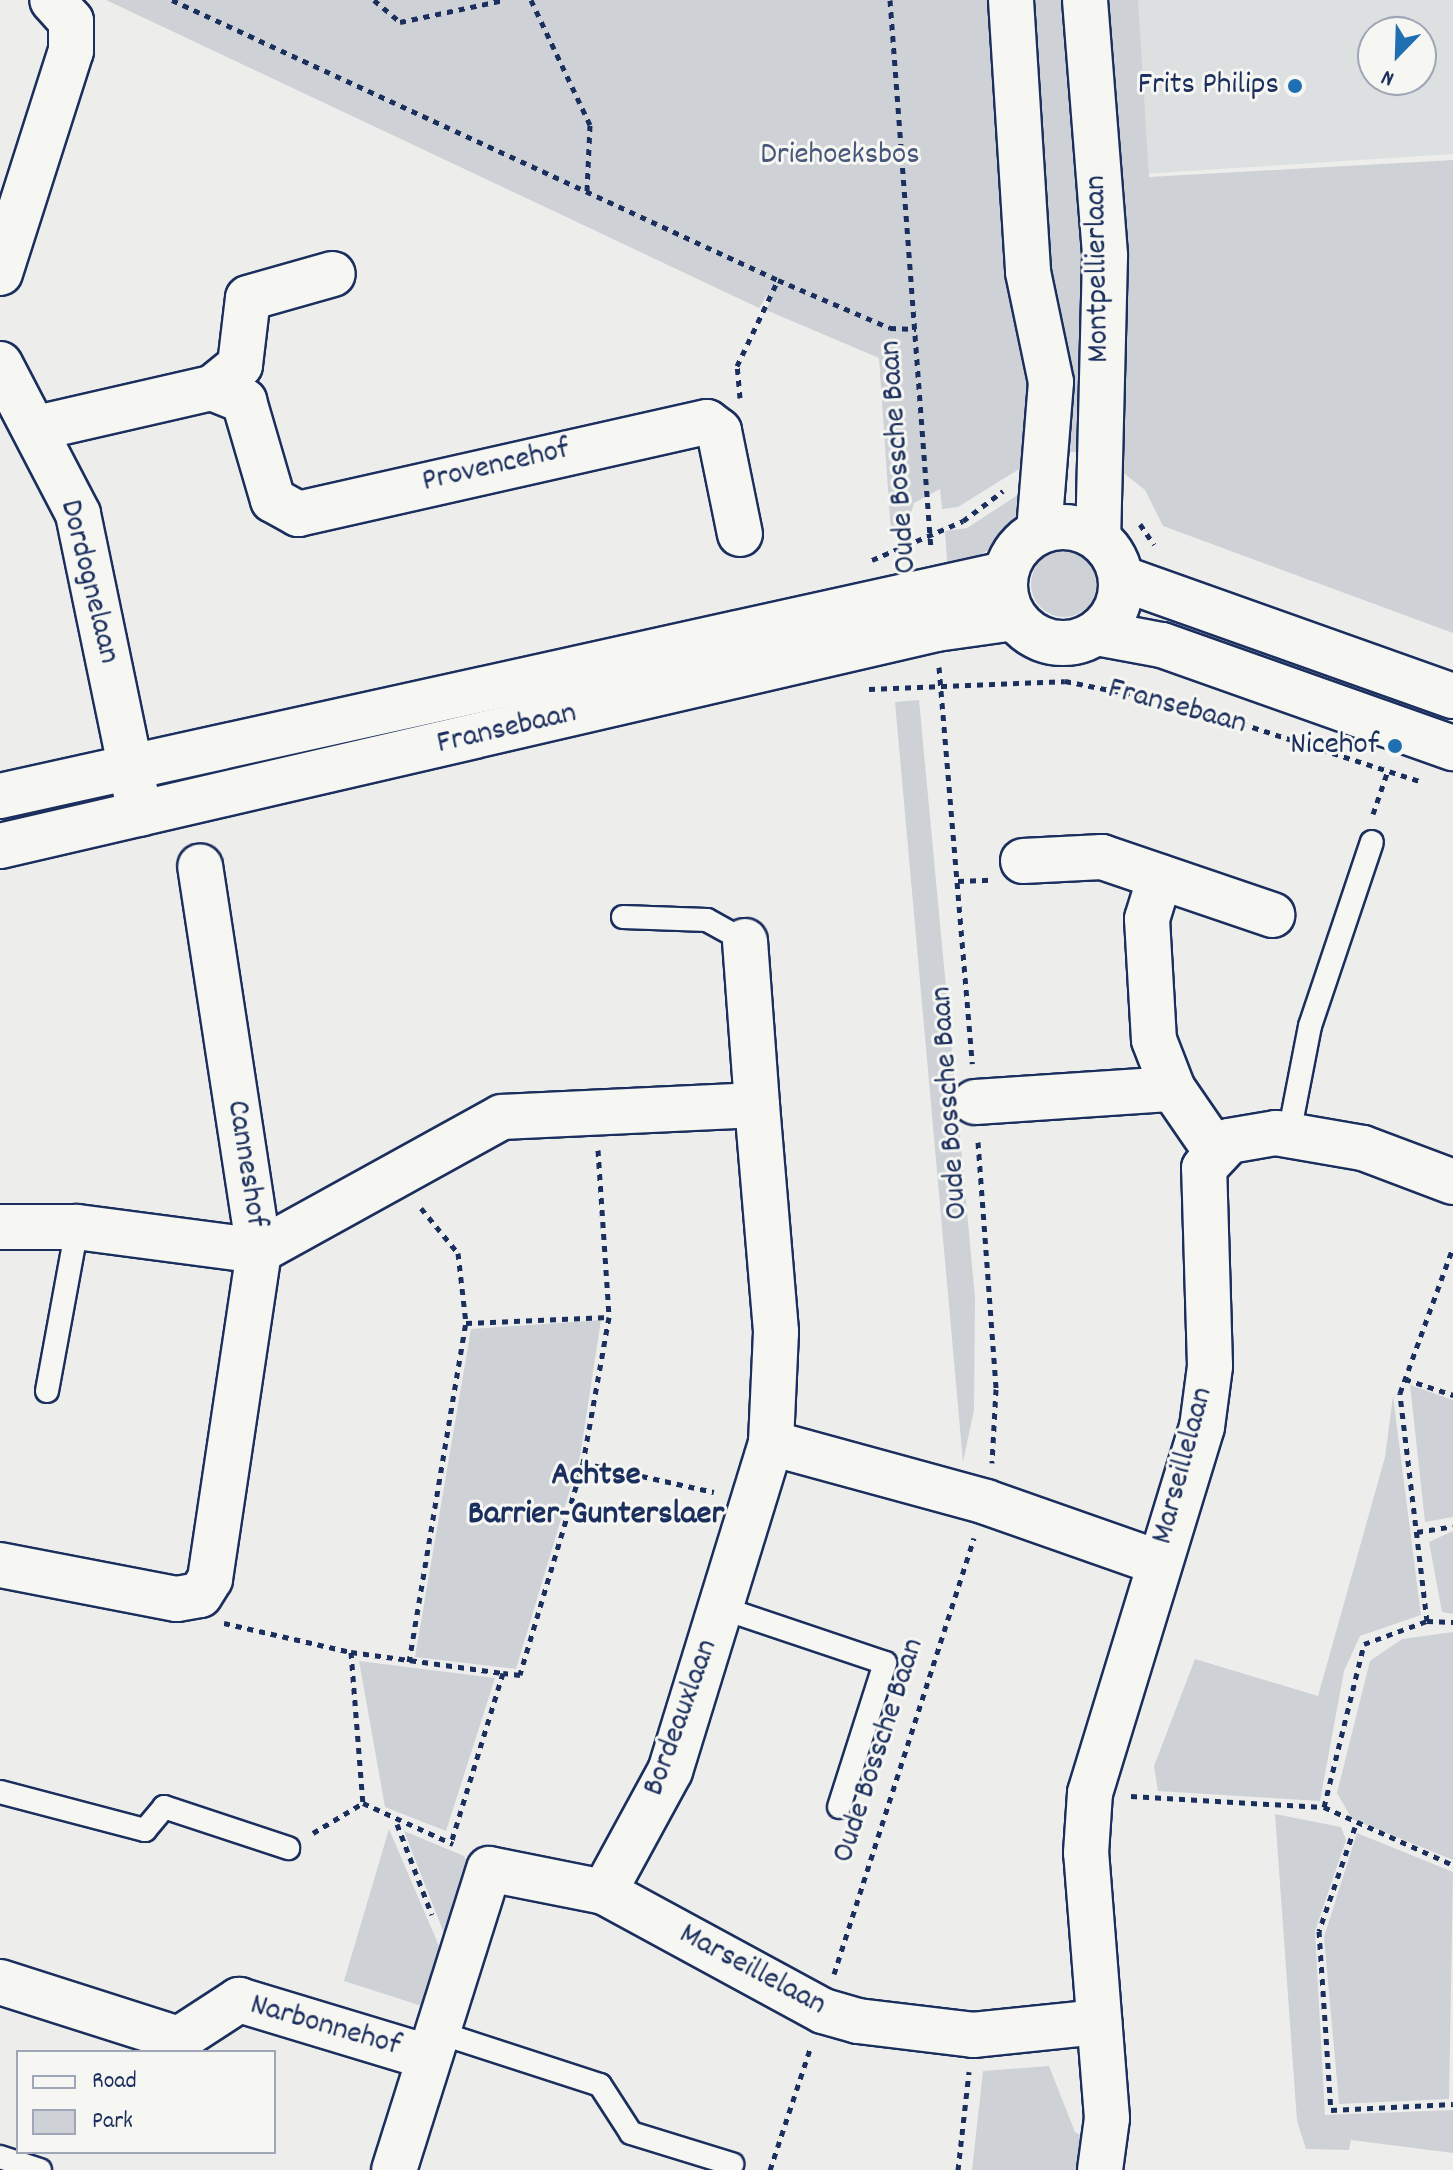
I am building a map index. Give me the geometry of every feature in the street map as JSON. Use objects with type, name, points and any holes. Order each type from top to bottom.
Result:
[{"type":"street","points":[[0,273],[71,51],[71,21],[52,0]]},
{"type":"street","name":"Montpellierlaan","points":[[1011,0],[1028,272],[1051,382],[1039,531]]},
{"type":"street","name":"Montpellierlaan","points":[[1085,0],[1105,256],[1098,538]]},
{"type":"street","name":"Provencehof","points":[[333,274],[248,298],[232,385],[273,500],[298,514],[690,421],[719,431]]},
{"type":"street","name":"Dordognelaan","points":[[0,364],[37,428],[78,514],[140,814]]},
{"type":"street","points":[[37,428],[232,385]]},
{"type":"street","points":[[719,431],[740,534]]},
{"type":"street","points":[[1079,529],[1098,538],[1121,578],[1117,608],[1097,633],[1072,643],[1044,641],[1014,618],[1005,574],[1018,549],[1039,531],[1079,529]]},
{"type":"street","name":"Fransebaan","points":[[0,846],[140,814],[935,609],[1005,574]]},
{"type":"street","points":[[1121,578],[1453,696]]},
{"type":"street","name":"Fransebaan","points":[[0,796],[129,766],[935,609],[1014,618]]},
{"type":"street","name":"Fransebaan","points":[[1097,633],[1162,645],[1453,748]]},
{"type":"street","points":[[1023,861],[1102,857],[1272,915]]},
{"type":"street","name":"Canneshof","points":[[0,1227],[77,1227],[259,1251],[200,866]]},
{"type":"street","points":[[1160,877],[1147,919],[1154,1040],[1173,1089],[1217,1153],[1229,1141],[1289,1134],[1363,1148],[1453,1182]]},
{"type":"street","name":"Bordeauxlaan","points":[[604,1892],[670,1771],[771,1443],[776,1332],[745,941]]},
{"type":"street","points":[[975,1102],[1173,1089]]},
{"type":"street","points":[[0,1565],[177,1599],[200,1595],[210,1579],[259,1251],[502,1117],[757,1105]]},
{"type":"street","name":"Marseillelaan","points":[[1100,2170],[1107,2118],[1086,1853],[1090,1793],[1202,1427],[1210,1366],[1204,1168],[1217,1153]]},
{"type":"street","points":[[771,1443],[986,1502],[1159,1563]]},
{"type":"street","points":[[394,2170],[489,1869],[604,1892]]},
{"type":"street","name":"Marseillelaan","points":[[604,1892],[823,2011],[973,2035],[1099,2022]]},
{"type":"street","name":"Narbonnehof","points":[[0,1982],[179,2039],[239,2000],[432,2044]]},
{"type":"lane","points":[[1289,1134],[1310,1026],[1372,842]]},
{"type":"lane","name":"Bordeauxlaan","points":[[623,917],[707,920],[745,941]]},
{"type":"lane","points":[[47,1391],[77,1227]]},
{"type":"lane","points":[[722,1608],[885,1663],[839,1807]]},
{"type":"lane","points":[[0,1792],[145,1830],[164,1807],[288,1848]]},
{"type":"lane","points":[[432,2044],[600,2085],[631,2133],[732,2164]]},
{"type":"lane","points":[[0,2157],[40,2170]]},
{"type":"path","points":[[172,0],[778,280],[890,328],[916,329]]},
{"type":"path","points":[[374,0],[400,22],[504,0]]},
{"type":"path","points":[[531,0],[561,51],[590,125],[587,191]]},
{"type":"path","name":"Oude Bossche Baan","points":[[770,2170],[986,1502],[996,1389],[890,0]]},
{"type":"path","points":[[719,431],[741,397],[737,366],[778,280]]},
{"type":"path","name":"Fransebaan","points":[[940,681],[1080,684],[1184,705],[1387,773],[1427,783]]},
{"type":"path","points":[[1372,842],[1368,826],[1387,773]]},
{"type":"path","points":[[200,1595],[227,1627],[409,1662],[520,1675],[583,1463],[609,1317],[596,1113]]},
{"type":"path","points":[[395,1177],[458,1253],[466,1323],[409,1662]]},
{"type":"path","points":[[1427,1621],[1400,1393],[1453,1247]]},
{"type":"path","points":[[466,1323],[609,1317]]},
{"type":"path","points":[[1405,1379],[1453,1395]]},
{"type":"path","points":[[583,1463],[754,1501]]},
{"type":"path","points":[[1417,1532],[1453,1526]]},
{"type":"path","points":[[1324,1807],[1364,1644],[1427,1621],[1453,1622]]},
{"type":"path","points":[[351,1652],[363,1803]]},
{"type":"path","points":[[451,1843],[503,1673]]},
{"type":"path","points":[[1090,1793],[1324,1807],[1355,1827],[1453,1865]]},
{"type":"path","points":[[363,1803],[396,1823],[476,1852],[489,1869]]},
{"type":"path","points":[[288,1848],[363,1803]]},
{"type":"path","points":[[396,1823],[455,1972]]},
{"type":"path","points":[[1355,1827],[1319,1931],[1331,2110],[1453,2104]]},
{"type":"path","points":[[958,2170],[973,2035]]},
{"type":"shaded area","name":"Frits Philips","points":[[1130,0],[1453,0],[1453,154],[1142,174]]},
{"type":"green space","name":"Driehoeksbos","points":[[106,0],[1000,0],[1039,367],[1024,466],[958,507],[942,509],[940,489],[914,503],[907,526],[891,533],[879,358],[766,310],[772,298],[767,295],[759,308]]},
{"type":"green space","points":[[1036,0],[1062,0],[1088,226],[1085,453],[1059,451],[1038,170]]},
{"type":"green space","points":[[1098,0],[1138,0],[1149,177],[1453,160],[1453,633],[1163,526],[1145,490],[1120,470]]},
{"type":"green space","points":[[1033,485],[1024,511],[990,549],[948,574],[945,531],[967,528]]},
{"type":"green space","points":[[1064,551],[1087,561],[1097,584],[1087,607],[1064,617],[1041,607],[1031,584],[1041,561]]},
{"type":"green space","points":[[919,700],[975,1297],[974,1410],[963,1462],[895,702]]},
{"type":"green space","points":[[601,1320],[580,1456],[516,1669],[415,1657],[471,1329]]},
{"type":"green space","points":[[1410,1385],[1453,1400],[1453,1517],[1425,1522]]},
{"type":"green space","points":[[1393,1396],[1421,1615],[1360,1636],[1344,1671],[1320,1801],[1158,1791],[1154,1766],[1195,1659],[1318,1696],[1385,1457]]},
{"type":"green space","points":[[1453,1531],[1453,1614],[1442,1612],[1429,1542]]},
{"type":"green space","points":[[1453,1632],[1453,1860],[1352,1819],[1337,1793],[1370,1661],[1402,1639]]},
{"type":"green space","points":[[359,1661],[495,1678],[446,1831],[385,1807]]},
{"type":"green space","points":[[1275,1814],[1341,1827],[1346,1840],[1315,1931],[1325,2115],[1453,2110],[1453,2153],[1351,2140],[1349,2150],[1306,2149],[1297,2121]]},
{"type":"green space","points":[[389,1829],[442,1953],[425,2007],[344,1981]]},
{"type":"green space","points":[[404,1831],[464,1856],[471,1870],[447,1941]]},
{"type":"green space","points":[[1357,1833],[1453,1872],[1449,2099],[1339,2104],[1324,1937]]},
{"type":"green space","points":[[1049,2066],[1075,2132],[1088,2140],[1085,2170],[972,2170],[983,2071]]},
{"type":"place","name":"Frits Philips","points":[[1295,86]]},
{"type":"place","name":"Nicehof","points":[[1395,746]]},
{"type":"district","name":"Achtse Barrier-Gunterslaer","points":[[596,1496]]}]
